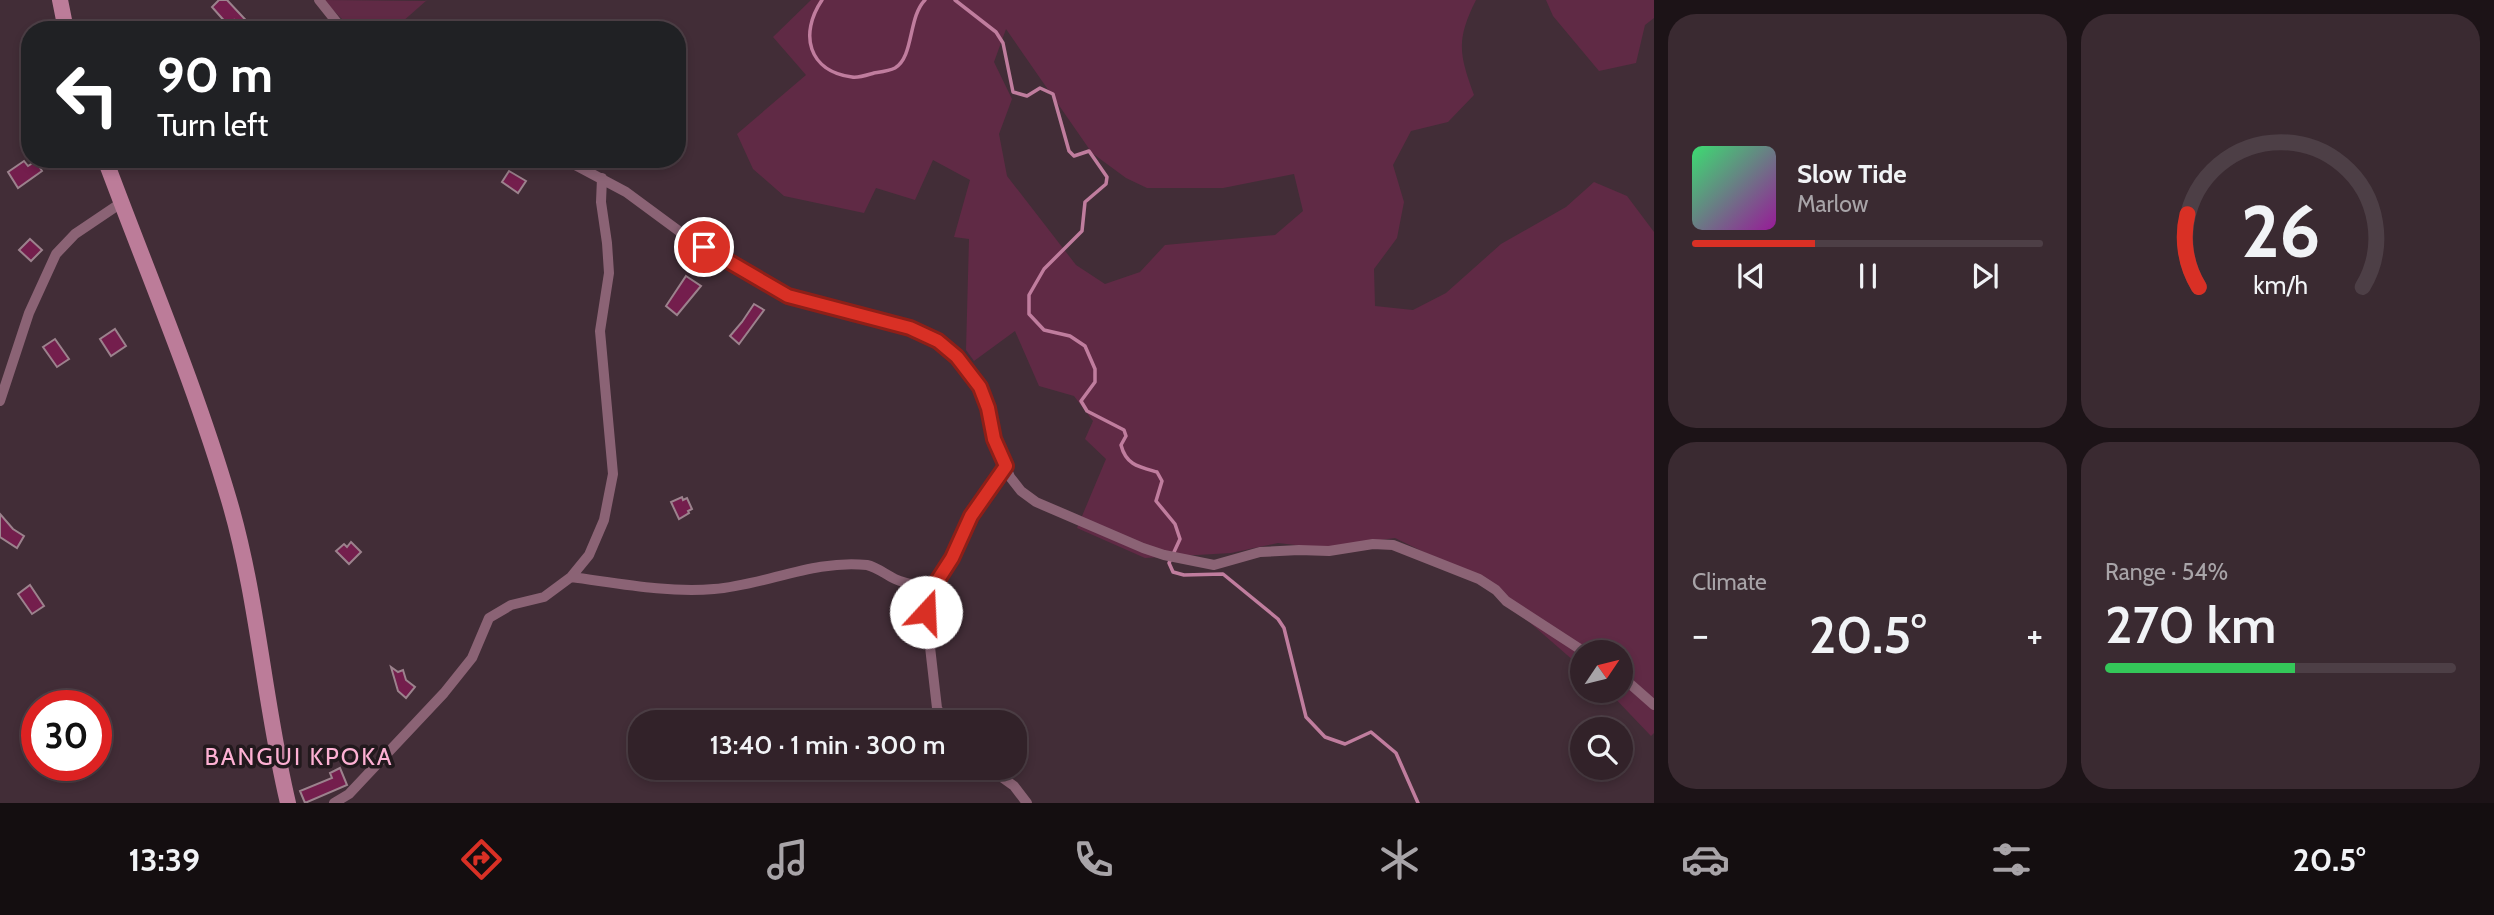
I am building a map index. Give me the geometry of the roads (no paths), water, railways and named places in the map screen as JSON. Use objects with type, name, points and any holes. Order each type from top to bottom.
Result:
[{"type":"street","points":[[60,0],[64,21]]},
{"type":"street","points":[[319,0],[336,21]]},
{"type":"street","points":[[108,168],[175,339],[230,502],[250,593],[288,803]]},
{"type":"street","points":[[582,168],[626,192],[687,237],[788,296],[910,328],[938,341],[957,357],[980,387],[988,408],[994,439],[1010,477],[1021,491],[1036,502],[1164,555],[1214,565],[1260,552],[1329,551],[1373,544],[1393,545],[1479,579],[1496,590],[1506,601],[1570,643]]},
{"type":"street","points":[[334,803],[349,794],[444,693],[472,658],[489,618],[511,605],[544,597],[570,577],[589,555],[604,520],[613,474],[600,331],[609,273],[601,202],[603,178]]},
{"type":"street","points":[[0,401],[29,313],[56,254],[75,234],[121,202]]},
{"type":"street","points":[[937,710],[926,612],[932,589],[952,558],[971,516],[1006,466]]},
{"type":"street","points":[[570,577],[653,587],[712,589],[748,585],[814,568],[870,565],[897,580],[932,589]]},
{"type":"street","points":[[1633,686],[1654,705]]},
{"type":"street","points":[[1006,780],[1027,803]]},
{"type":"waterway","points":[[822,0],[811,26],[812,49],[817,59],[826,67],[855,77],[890,70],[901,63],[916,16],[925,0]]},
{"type":"waterway","points":[[955,0],[996,32],[1003,43],[1013,92],[1027,96],[1040,88],[1053,94],[1069,151],[1074,156],[1089,151],[1107,177],[1106,184],[1085,202],[1082,231],[1044,269],[1029,295],[1029,314],[1044,330],[1070,336],[1085,346],[1095,369],[1095,382],[1081,401],[1087,411],[1124,430],[1126,436],[1121,445],[1130,461],[1139,467],[1157,472],[1162,481],[1156,501],[1175,524],[1180,539],[1169,563],[1173,572],[1184,575],[1223,574],[1278,619],[1284,628],[1306,717],[1325,737],[1345,744],[1371,732],[1396,753],[1418,803]]},
{"type":"district","name":"BANGUI KPOKA","points":[[299,757]]}]
